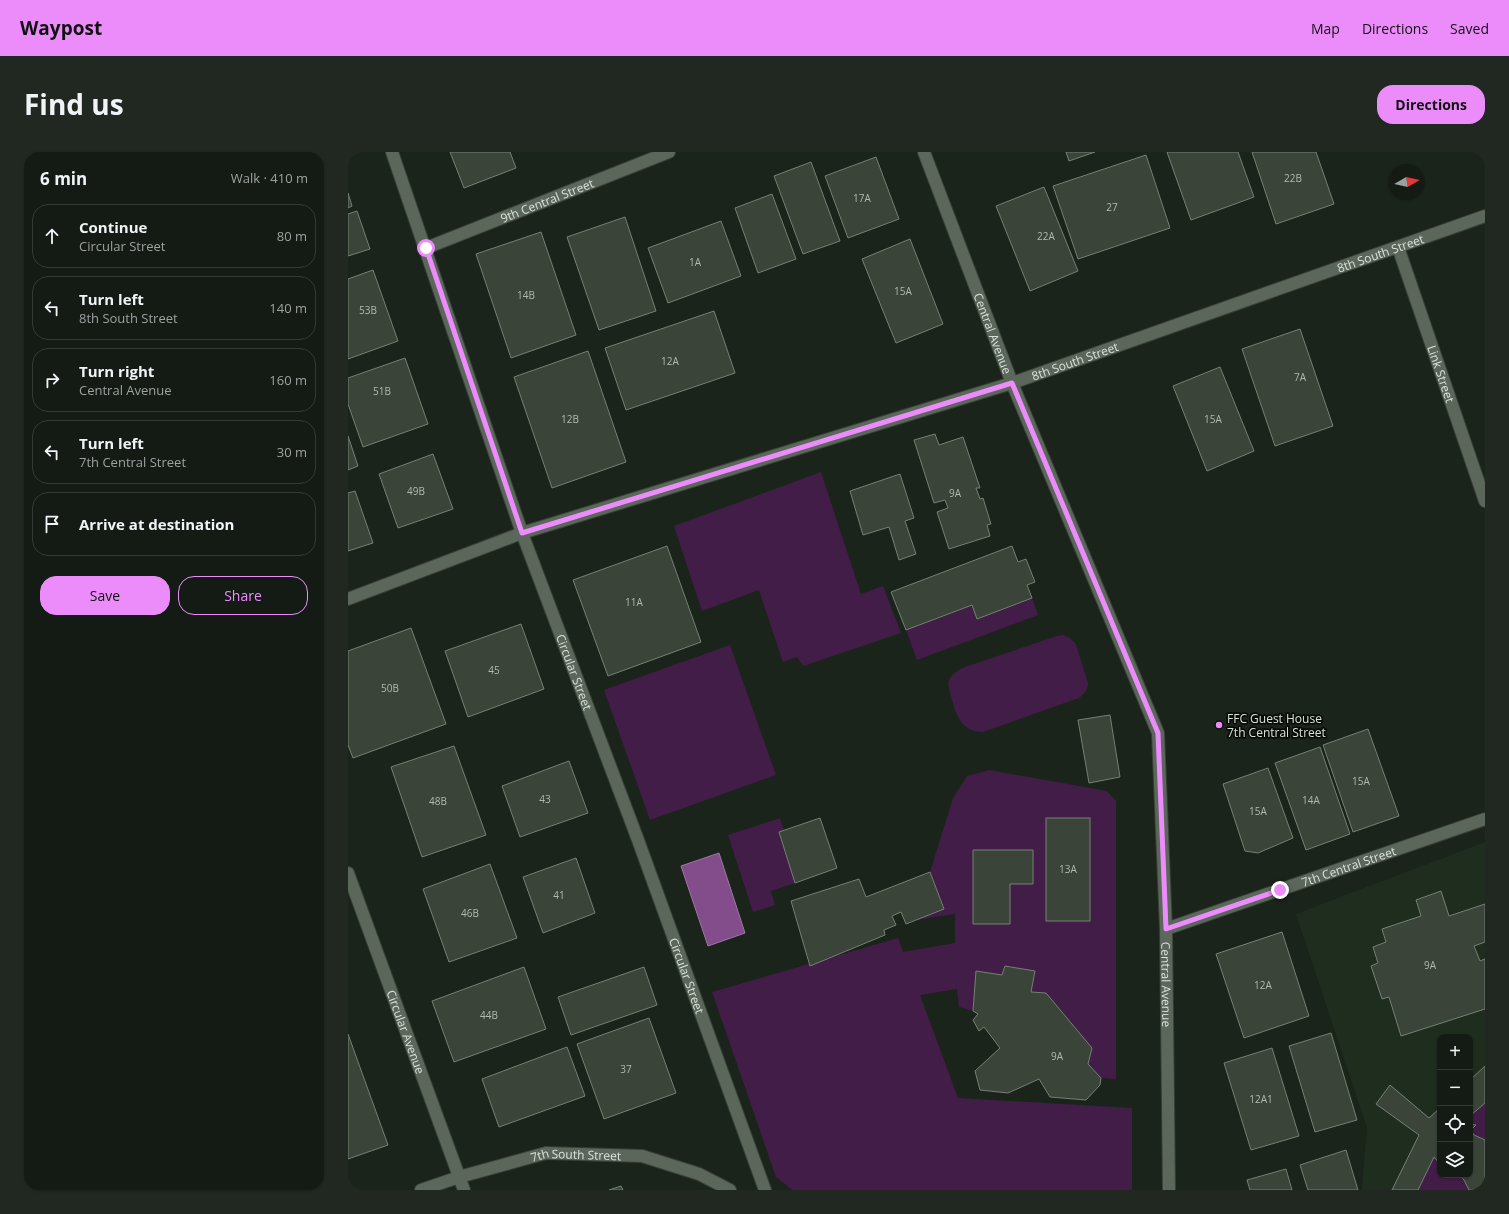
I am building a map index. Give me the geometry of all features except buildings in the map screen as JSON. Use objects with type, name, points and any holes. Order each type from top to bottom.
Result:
[{"type":"street","name":"Circular Street","points":[[392,152],[522,533],[638,840],[764,1190]]},
{"type":"street","name":"9th Central Street","points":[[426,248],[668,152]]},
{"type":"street","name":"Central Avenue","points":[[924,152],[1012,383],[1158,733],[1166,929],[1169,1190]]},
{"type":"street","name":"8th South Street","points":[[348,599],[522,533],[1012,383],[1485,216]]},
{"type":"street","name":"Link Street","points":[[1398,247],[1485,501]]},
{"type":"street","name":"7th Central Street","points":[[1166,929],[1485,819]]},
{"type":"street","name":"Circular Avenue","points":[[348,873],[464,1190]]},
{"type":"street","name":"7th South Street","points":[[421,1190],[459,1177],[546,1153],[642,1156],[699,1174],[730,1190]]},
{"type":"shaded area","points":[[821,472],[861,594],[883,586],[901,633],[803,666],[797,657],[783,662],[759,590],[702,611],[674,526]]},
{"type":"shaded area","points":[[1032,598],[1038,615],[917,660],[906,630],[972,605],[977,619]]},
{"type":"shaded area","points":[[1063,635],[1070,638],[1076,644],[1088,683],[1087,690],[1083,695],[1079,698],[983,732],[969,729],[965,726],[958,716],[948,685],[953,674],[965,667]]},
{"type":"shaded area","points":[[730,645],[776,775],[650,820],[604,690]]},
{"type":"shaded area","points":[[989,770],[1107,791],[1116,801],[1116,1079],[1101,1078],[1088,1064],[1092,1048],[1046,993],[1031,992],[1035,971],[1005,966],[1002,975],[976,972],[973,1011],[959,1007],[957,989],[920,995],[958,1098],[1132,1108],[1132,1190],[792,1190],[776,1177],[712,992],[898,938],[903,952],[955,943],[955,914],[916,920],[944,909],[930,872],[953,798],[967,776]]},
{"type":"shaded area","points":[[780,818],[784,830],[779,833],[795,883],[771,891],[775,905],[753,912],[728,835]]},
{"type":"shaded area","points":[[1485,842],[1485,1190],[1362,1190],[1367,1127],[1296,914]]},
{"type":"shaded area","points":[[719,853],[745,933],[708,946],[681,866]]},
{"type":"shaded area","points":[[1485,1103],[1485,1140],[1473,1133],[1473,1128],[1476,1126],[1473,1125],[1473,1113]]},
{"type":"shaded area","points":[[1434,1157],[1437,1160],[1437,1178],[1461,1178],[1464,1180],[1469,1190],[1418,1190]]},
{"type":"place","name":"FFC Guest House 7th Central Street","points":[[1219,725]]},
{"type":"route","points":[[426,248],[522,533],[1012,383],[1158,733],[1166,929],[1280,890]]}]
